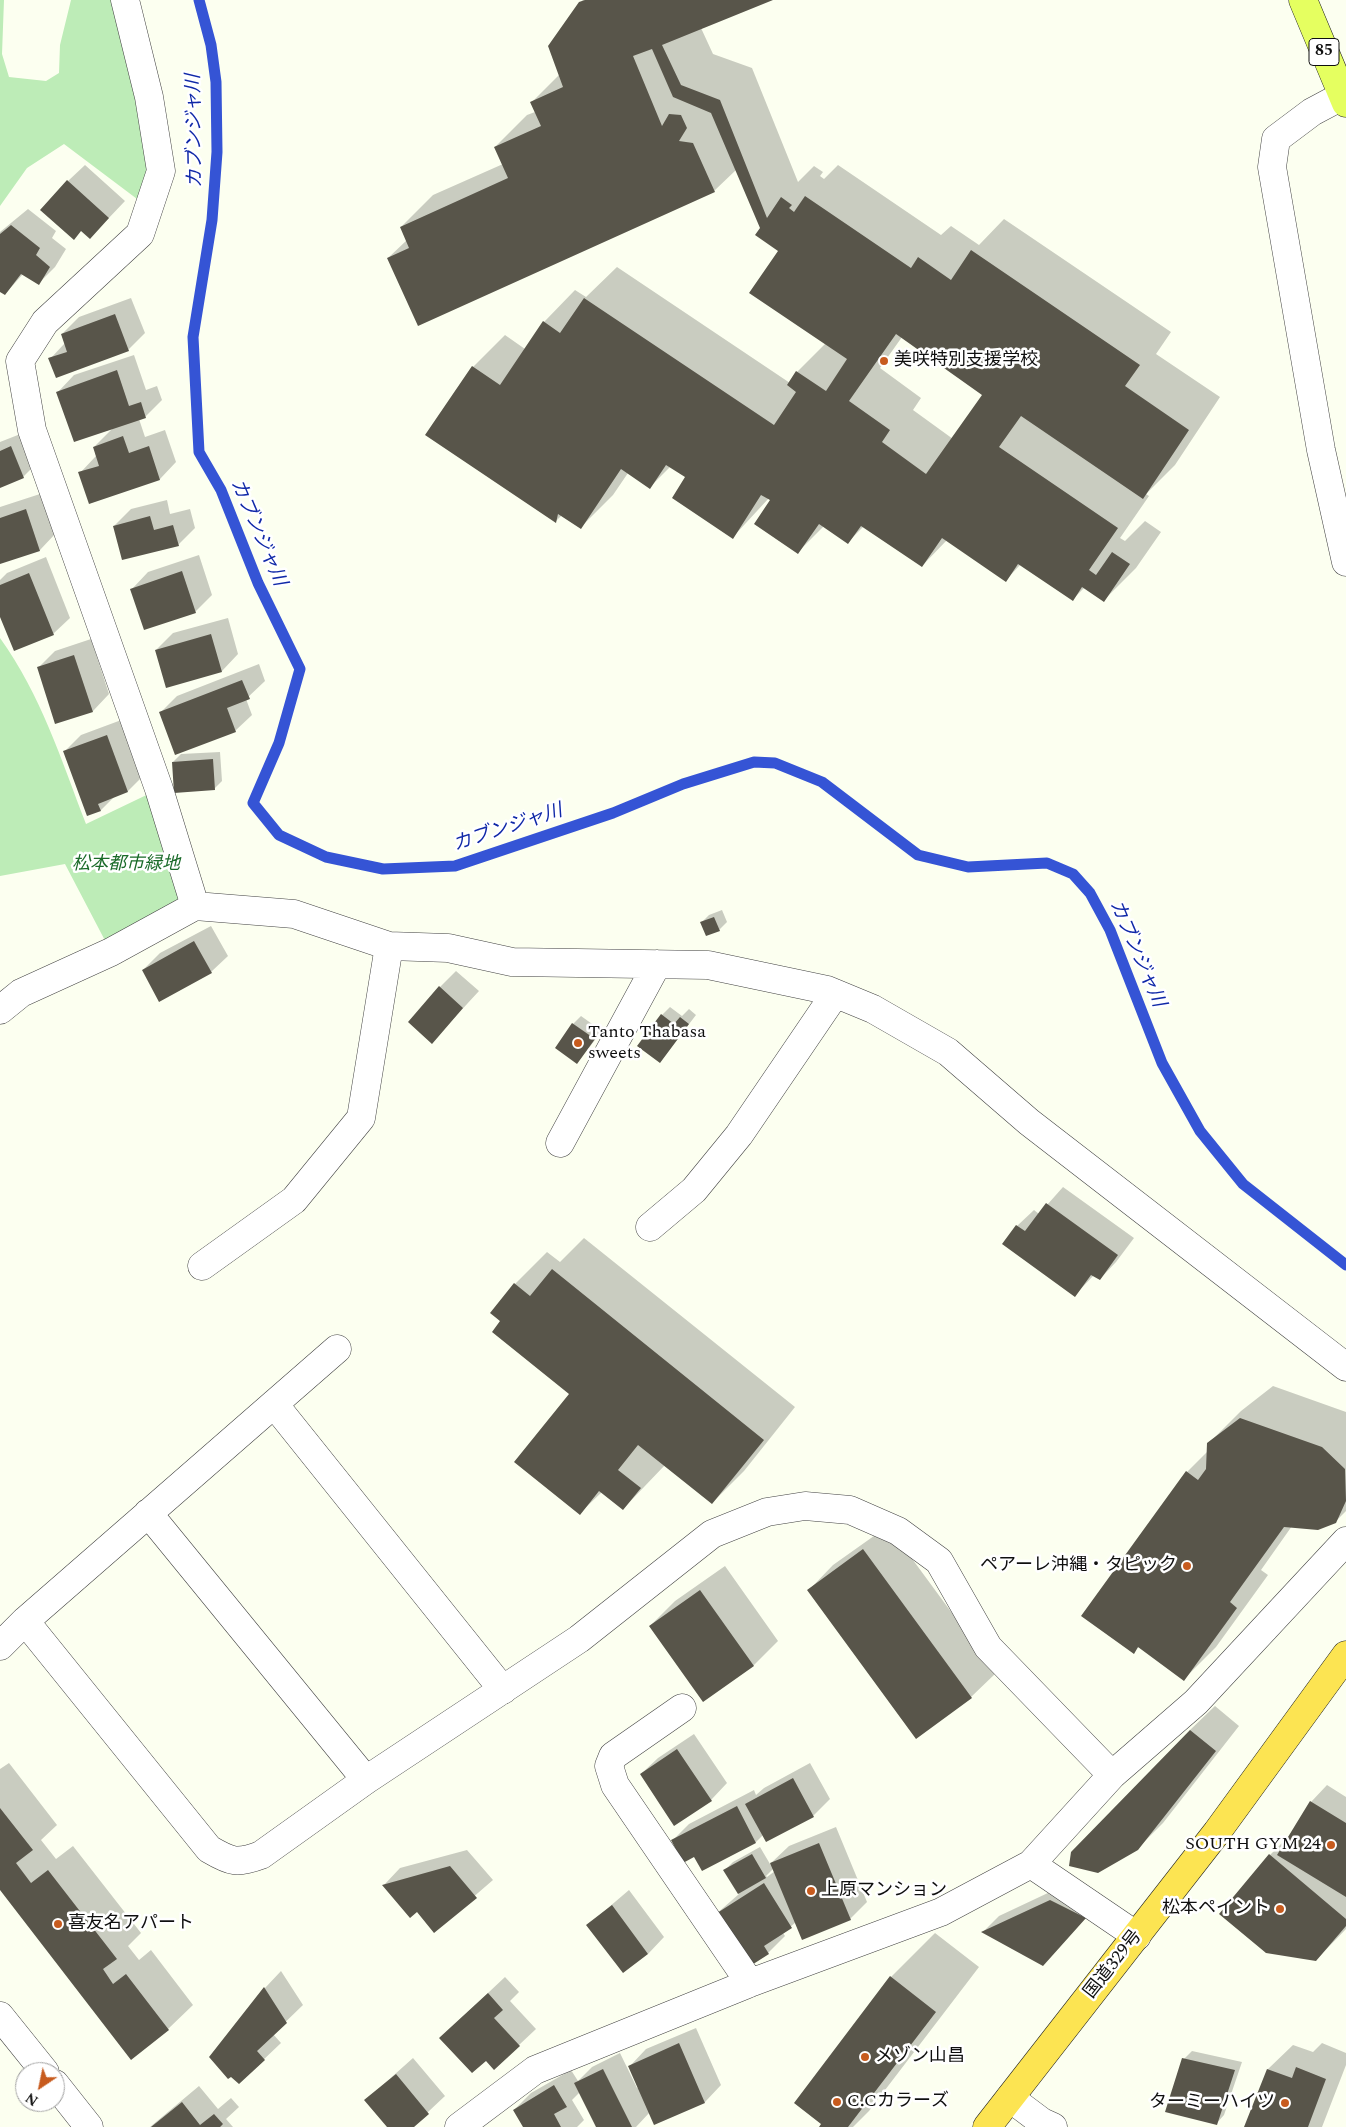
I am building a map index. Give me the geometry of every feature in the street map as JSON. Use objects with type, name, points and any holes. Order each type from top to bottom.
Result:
[{"type":"highway","name":"国道329号","points":[[987,2127],[1217,1832],[1346,1655]]},
{"type":"main road","name":"85","points":[[1303,0],[1344,100]]},
{"type":"street","points":[[125,0],[149,97],[161,171],[140,234],[45,322],[20,361],[32,430],[158,789],[195,906]]},
{"type":"street","points":[[1344,100],[1312,112],[1276,139],[1272,167],[1321,450],[1346,562]]},
{"type":"street","points":[[0,1010],[10,988],[111,952],[195,906],[294,914],[389,946],[448,948],[512,962],[708,965],[835,994],[873,1009],[948,1052],[1029,1122],[1346,1367]]},
{"type":"street","points":[[202,1266],[294,1200],[361,1118],[389,946]]},
{"type":"street","points":[[560,1143],[657,964]]},
{"type":"street","points":[[650,1227],[694,1190],[740,1135],[835,994]]},
{"type":"street","points":[[0,1646],[148,1513],[337,1349]]},
{"type":"street","points":[[274,1404],[503,1690]]},
{"type":"street","points":[[26,1621],[209,1849],[229,1861],[243,1862],[261,1855],[366,1780],[579,1639],[712,1534],[766,1512],[805,1506],[850,1510],[898,1531],[939,1561],[988,1647],[1112,1775]]},
{"type":"street","points":[[148,1513],[366,1780]]},
{"type":"street","points":[[459,2127],[535,2070],[750,1983],[941,1912],[1031,1864],[1112,1775],[1196,1702],[1346,1540]]},
{"type":"street","points":[[682,1708],[613,1756],[610,1766],[615,1785],[750,1983]]},
{"type":"street","points":[[1031,1864],[1137,1936]]},
{"type":"street","points":[[0,2016],[37,2062]]},
{"type":"street","points":[[65,2097],[89,2127]]},
{"type":"street","points":[[1010,2098],[1042,2122],[1053,2127]]},
{"type":"green space","points":[[0,0],[4,0],[2,54],[9,77],[46,81],[59,73],[60,45],[71,0],[125,0],[149,97],[149,208],[64,144],[27,168],[0,206]]},
{"type":"green space","name":"松本都市緑地","points":[[0,638],[39,705],[86,824],[159,789],[195,906],[111,952],[65,864],[0,876]]},
{"type":"building","points":[[585,0],[773,0],[662,45],[681,85],[720,100],[767,218],[781,197],[792,205],[789,208],[794,212],[805,196],[911,268],[918,257],[951,280],[971,250],[1140,365],[1125,386],[1189,430],[1143,499],[1021,416],[999,447],[1118,528],[1089,570],[1096,575],[1112,552],[1130,564],[1104,602],[1082,587],[1073,601],[1018,564],[1006,582],[942,538],[922,567],[861,526],[848,544],[819,524],[798,554],[754,524],[770,500],[761,495],[733,539],[672,498],[685,477],[666,465],[650,489],[621,469],[581,529],[558,514],[556,523],[425,435],[472,366],[500,385],[543,321],[560,333],[584,298],[774,425],[796,392],[787,385],[796,371],[826,391],[847,359],[749,293],[778,251],[755,235],[760,228],[711,113],[673,97],[652,49],[633,56],[662,126],[669,114],[681,115],[687,128],[679,141],[693,143],[715,192],[418,326],[387,258],[409,248],[400,227],[508,178],[494,147],[541,126],[530,102],[563,87],[548,46],[579,2]],"holes":[[[896,334],[982,395],[926,474],[882,442],[890,430],[849,401]]]},
{"type":"building","points":[[67,180],[109,218],[90,239],[81,231],[74,240],[40,210]]},
{"type":"building","points":[[11,225],[40,248],[36,255],[50,267],[39,285],[21,274],[5,295],[0,292],[0,234]]},
{"type":"building","points":[[115,314],[129,351],[56,378],[48,358],[67,352],[61,334]]},
{"type":"building","points":[[117,370],[129,406],[141,402],[146,418],[74,442],[56,392]]},
{"type":"building","points":[[123,436],[129,453],[149,446],[160,480],[89,504],[78,472],[99,466],[93,447]]},
{"type":"building","points":[[11,446],[24,478],[0,488],[0,451]]},
{"type":"building","points":[[26,509],[40,551],[0,564],[0,518]]},
{"type":"building","points":[[150,516],[154,530],[173,525],[179,546],[122,560],[113,526]]},
{"type":"building","points":[[182,571],[196,613],[144,630],[130,589]]},
{"type":"building","points":[[29,573],[54,635],[14,651],[0,617],[0,585]]},
{"type":"building","points":[[211,634],[222,672],[166,688],[155,650]]},
{"type":"building","points":[[74,655],[93,712],[55,724],[37,667]]},
{"type":"building","points":[[242,680],[250,699],[227,708],[236,732],[175,755],[159,712]]},
{"type":"building","points":[[107,735],[128,792],[98,804],[101,811],[87,816],[63,751]]},
{"type":"building","points":[[213,759],[215,790],[174,793],[172,762]]},
{"type":"building","points":[[714,917],[720,931],[706,936],[700,922]]},
{"type":"building","points":[[194,941],[212,973],[159,1002],[142,970]]},
{"type":"building","points":[[439,986],[463,1008],[432,1044],[408,1022]]},
{"type":"building","points":[[661,1014],[674,1024],[680,1017],[689,1024],[660,1063],[637,1046]]},
{"type":"building","points":[[572,1023],[595,1039],[577,1064],[555,1048]]},
{"type":"building","points":[[1046,1203],[1118,1255],[1100,1280],[1091,1275],[1075,1297],[1002,1244],[1016,1225],[1025,1231]]},
{"type":"building","points":[[552,1269],[764,1440],[712,1504],[638,1445],[618,1470],[641,1488],[623,1510],[599,1491],[580,1515],[514,1462],[569,1394],[492,1332],[500,1321],[490,1313],[514,1283],[530,1296]]},
{"type":"building","name":"ペアーレ沖縄・タピック","points":[[1240,1418],[1322,1447],[1345,1469],[1346,1501],[1336,1523],[1318,1530],[1284,1527],[1230,1602],[1237,1608],[1184,1681],[1138,1647],[1134,1654],[1081,1616],[1186,1471],[1198,1480],[1206,1469],[1207,1443]]},
{"type":"building","points":[[863,1549],[972,1698],[916,1739],[807,1590]]},
{"type":"building","points":[[700,1590],[754,1666],[703,1702],[649,1626]]},
{"type":"building","points":[[1190,1730],[1216,1751],[1138,1850],[1098,1873],[1069,1866],[1071,1852]]},
{"type":"building","points":[[677,1749],[712,1801],[674,1826],[640,1774]]},
{"type":"building","points":[[793,1778],[814,1817],[766,1842],[745,1804]]},
{"type":"building","points":[[1310,1801],[1346,1823],[1346,1897],[1277,1855]]},
{"type":"building","points":[[737,1806],[756,1843],[702,1871],[694,1857],[683,1863],[671,1840]]},
{"type":"building","name":"喜友名アパート","points":[[0,1808],[33,1850],[16,1863],[31,1883],[48,1870],[117,1959],[103,1969],[113,1984],[126,1974],[169,2030],[131,2060],[0,1890]]},
{"type":"building","name":"上原マンション","points":[[819,1843],[851,1920],[802,1940],[770,1863]]},
{"type":"building","points":[[752,1854],[766,1878],[738,1894],[723,1870]]},
{"type":"building","points":[[1269,1854],[1346,1919],[1346,1926],[1316,1961],[1266,1953],[1219,1914]]},
{"type":"building","points":[[450,1866],[477,1898],[434,1933],[417,1912],[410,1918],[382,1885]]},
{"type":"building","points":[[764,1883],[792,1928],[764,1946],[769,1954],[747,1968],[714,1915]]},
{"type":"building","points":[[1050,1900],[1086,1918],[1043,1966],[981,1932]]},
{"type":"building","points":[[612,1905],[648,1954],[623,1973],[586,1925]]},
{"type":"building","name":"メゾン山昌","points":[[890,1976],[936,2012],[848,2127],[819,2127],[821,2124],[794,2103]]},
{"type":"building","points":[[264,1987],[287,2023],[257,2051],[265,2060],[239,2084],[231,2077],[228,2079],[209,2057]]},
{"type":"building","points":[[488,1993],[503,2010],[494,2018],[520,2046],[494,2070],[486,2061],[472,2073],[439,2038]]},
{"type":"building","points":[[679,2043],[705,2103],[654,2125],[628,2066]]},
{"type":"building","points":[[1182,2058],[1235,2070],[1217,2125],[1165,2112]]},
{"type":"building","name":"ターミーハイツ","points":[[1296,2067],[1326,2079],[1308,2127],[1244,2127],[1267,2069],[1292,2078]]},
{"type":"building","points":[[603,2069],[632,2127],[596,2127],[574,2083]]},
{"type":"building","points":[[396,2074],[429,2114],[414,2127],[387,2127],[364,2100]]},
{"type":"building","points":[[554,2085],[567,2107],[554,2114],[561,2127],[523,2127],[513,2110]]},
{"type":"building","points":[[182,2102],[200,2125],[214,2114],[223,2124],[220,2127],[151,2127]]},
{"type":"waterway","name":"カブンジャ川","points":[[199,0],[211,45],[216,82],[217,152],[212,220],[193,337],[199,452],[221,490],[258,583],[300,669],[279,743],[253,803],[279,835],[326,857],[383,869],[455,866],[613,813],[683,784],[754,762],[775,763],[822,782],[918,855],[968,867],[1047,863],[1073,874],[1090,893],[1110,930],[1162,1063],[1200,1131],[1243,1184],[1346,1265]]},
{"type":"place","name":"美咲特別支援学校","points":[[884,361]]},
{"type":"place","name":"Tanto Thabasa sweets","points":[[578,1043]]},
{"type":"place","name":"ペアーレ沖縄・タピック","points":[[1187,1566]]},
{"type":"place","name":"SOUTH GYM 24","points":[[1331,1845]]},
{"type":"place","name":"上原マンション","points":[[811,1891]]},
{"type":"place","name":"松本ペイント","points":[[1280,1909]]},
{"type":"place","name":"喜友名アパート","points":[[58,1924]]},
{"type":"place","name":"メゾン山昌","points":[[865,2057]]},
{"type":"place","name":"C.Cカラーズ","points":[[837,2102]]},
{"type":"place","name":"ターミーハイツ","points":[[1285,2103]]}]
